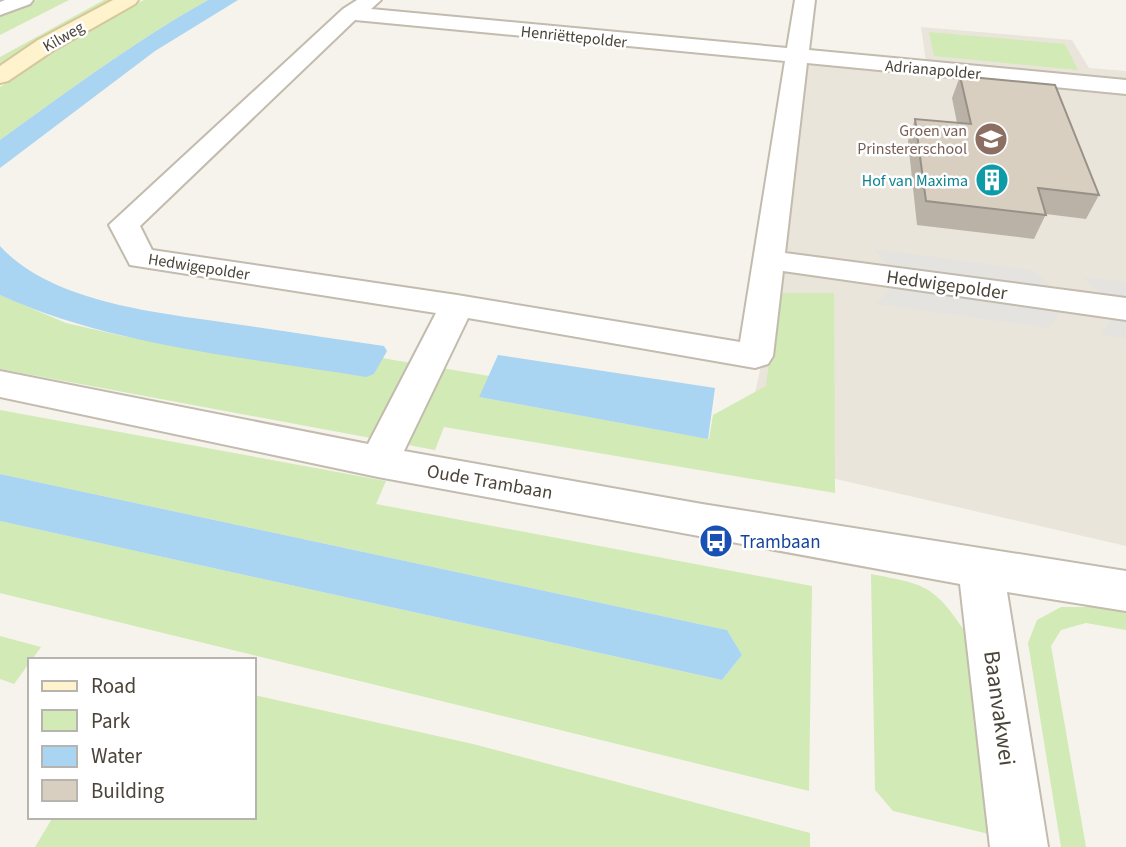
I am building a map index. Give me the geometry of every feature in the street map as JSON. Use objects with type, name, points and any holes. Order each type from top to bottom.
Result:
[{"type":"main road","name":"Kilweg","points":[[41,25],[89,0]]},
{"type":"main road","name":"Kilweg","points":[[0,76],[46,45],[128,0]]},
{"type":"street","points":[[0,9],[23,0]]},
{"type":"street","points":[[798,58],[805,0]]},
{"type":"street","name":"Henriëttepolder","points":[[360,7],[798,58]]},
{"type":"street","name":"Hedwigepolder","points":[[360,7],[124,225],[141,258],[457,306],[755,356],[798,58]]},
{"type":"street","name":"Adrianapolder","points":[[798,58],[1126,87]]},
{"type":"street","name":"Hedwigepolder","points":[[769,260],[1126,309]]},
{"type":"street","points":[[378,462],[457,306]]},
{"type":"street","name":"Oude Trambaan","points":[[0,384],[280,444],[981,568]]},
{"type":"street","points":[[981,568],[1126,590]]},
{"type":"street","name":"Baanvakwei","points":[[981,568],[1019,847]]},
{"type":"shaded area","points":[[921,27],[1072,40],[1089,68],[1126,71],[1126,546],[758,461],[755,393],[777,293],[804,52],[926,62]]},
{"type":"shaded area","points":[[874,249],[1033,270],[1056,291],[1062,310],[1048,328],[876,304],[891,287],[890,269]]},
{"type":"shaded area","points":[[1080,276],[1126,282],[1126,338],[1101,335],[1112,317],[1103,295]]},
{"type":"green space","points":[[37,0],[69,0],[0,35],[0,15]]},
{"type":"green space","points":[[104,0],[115,0],[0,65],[0,57]]},
{"type":"green space","points":[[144,0],[208,0],[128,49],[0,140],[0,87],[101,22]]},
{"type":"green space","points":[[929,32],[1065,44],[1078,70],[934,56]]},
{"type":"green space","points":[[777,293],[834,293],[835,493],[444,427],[435,450],[0,369],[0,295],[66,323],[123,336],[374,374],[382,358],[489,376],[479,397],[709,439],[713,415],[766,386]]},
{"type":"green space","points":[[0,410],[386,481],[376,504],[812,586],[809,791],[0,593],[0,521],[722,680],[742,655],[727,630],[0,474]]},
{"type":"green space","points":[[871,574],[903,580],[925,588],[944,603],[964,630],[989,834],[893,811],[875,790]]},
{"type":"green space","points":[[1061,607],[1094,607],[1126,612],[1126,630],[1086,623],[1061,630],[1051,646],[1086,847],[1061,847],[1028,643],[1037,620]]},
{"type":"green space","points":[[0,636],[41,647],[33,658],[28,658],[28,665],[14,684],[0,679]]},
{"type":"green space","points":[[256,695],[473,744],[810,833],[810,847],[35,847],[52,819],[256,819]]},
{"type":"water","points":[[208,0],[238,0],[155,51],[0,168],[0,140],[128,49]]},
{"type":"water","points":[[0,246],[22,266],[49,281],[110,303],[384,346],[387,351],[374,374],[366,377],[180,348],[87,327],[0,295]]},
{"type":"water","points":[[498,355],[715,388],[708,439],[479,397]]},
{"type":"water","points":[[0,474],[727,630],[742,655],[722,680],[0,521]]},
{"type":"building","name":"Hof van Maxima","points":[[960,76],[1055,85],[1099,195],[1038,188],[1046,215],[926,201],[915,119],[971,124]]},
{"type":"place","name":"Groen van Prinstererschool","points":[[991,139]]},
{"type":"place","name":"Hof van Maxima","points":[[992,180]]},
{"type":"place","name":"Trambaan","points":[[716,541]]}]
